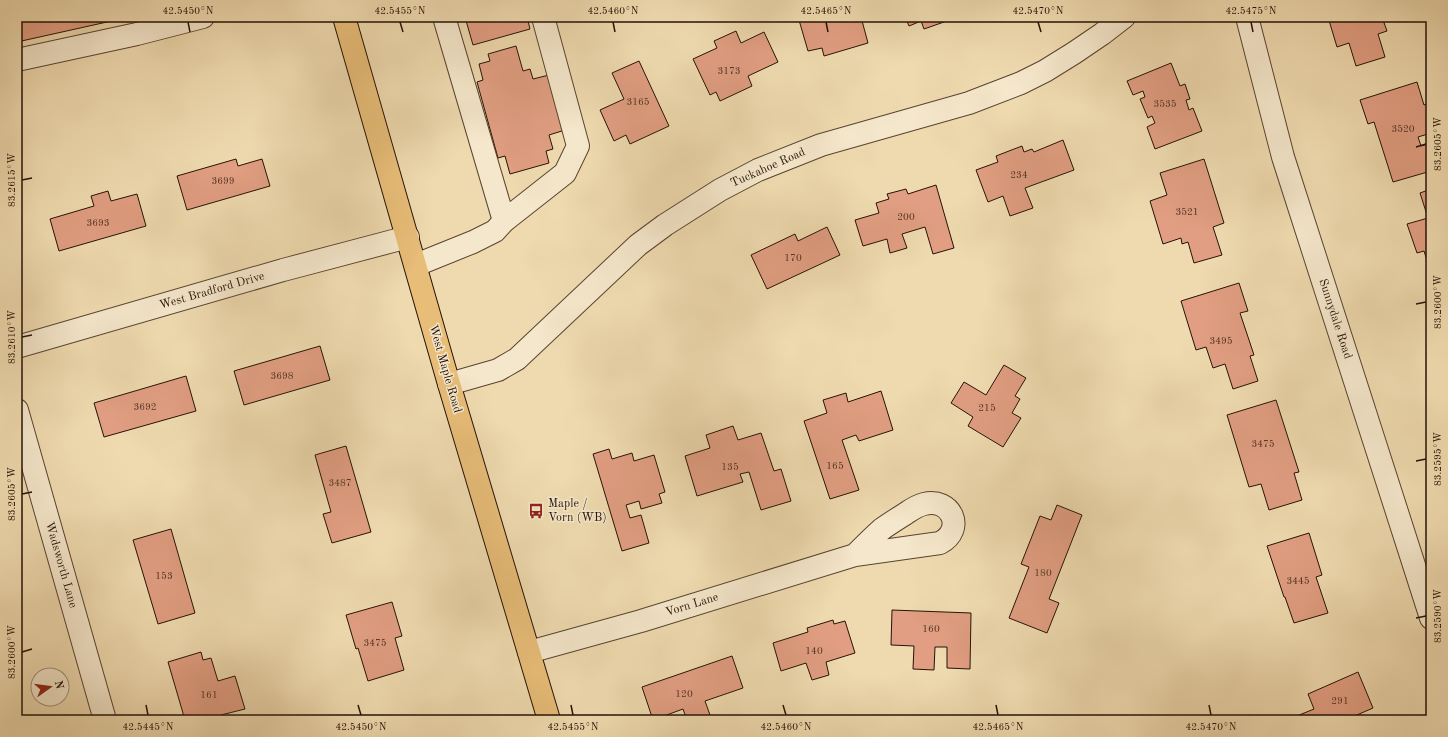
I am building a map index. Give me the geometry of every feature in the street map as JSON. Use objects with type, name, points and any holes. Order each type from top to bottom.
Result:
[{"type":"main road","name":"West Maple Road","points":[[344,17],[449,384],[549,720]]},
{"type":"street","points":[[17,60],[137,34],[203,17]]},
{"type":"street","points":[[444,17],[504,222]]},
{"type":"street","points":[[416,265],[473,242],[495,231],[565,173],[578,146],[543,17]]},
{"type":"street","name":"Tuckahoe Road","points":[[449,384],[498,370],[517,359],[638,245],[665,225],[720,190],[758,170],[821,145],[969,103],[1021,83],[1045,71],[1074,53],[1124,17]]},
{"type":"street","name":"Sunnydale Road","points":[[1247,17],[1283,157],[1431,618]]},
{"type":"street","name":"West Bradford Drive","points":[[17,347],[283,270],[408,237]]},
{"type":"street","name":"Wadsworth Lane","points":[[17,410],[105,720]]},
{"type":"street","name":"Vorn Lane","points":[[529,652],[641,621],[855,554]]},
{"type":"building","points":[[17,17],[147,17],[126,22],[125,18],[17,42]]},
{"type":"building","points":[[465,17],[527,17],[530,29],[473,45]]},
{"type":"building","points":[[812,17],[861,17],[868,43],[824,56],[822,48],[808,51],[799,20]]},
{"type":"building","points":[[905,17],[942,17],[944,22],[924,29],[921,21],[909,26]]},
{"type":"building","points":[[1328,17],[1382,17],[1387,31],[1378,34],[1385,57],[1356,66],[1349,43],[1337,47]]},
{"type":"building","points":[[736,31],[741,43],[764,32],[778,62],[748,76],[752,86],[720,101],[716,92],[710,95],[693,59],[717,48],[714,41]]},
{"type":"building","points":[[516,46],[523,71],[530,69],[533,79],[549,75],[565,130],[549,135],[553,149],[546,151],[549,163],[510,174],[505,156],[498,158],[477,82],[483,80],[479,64],[490,61],[488,54]]},
{"type":"building","points":[[639,61],[669,126],[630,144],[626,135],[614,141],[600,110],[624,99],[612,73]]},
{"type":"building","points":[[1171,63],[1180,86],[1185,84],[1190,99],[1186,100],[1189,110],[1193,108],[1202,131],[1155,149],[1147,127],[1155,123],[1152,116],[1148,118],[1140,99],[1145,97],[1143,91],[1133,95],[1127,81]]},
{"type":"building","points":[[1417,82],[1424,105],[1431,102],[1431,133],[1418,137],[1421,146],[1431,143],[1431,171],[1393,182],[1374,122],[1368,124],[1360,100]]},
{"type":"building","points":[[1063,140],[1074,170],[1025,188],[1033,208],[1010,216],[1003,196],[988,202],[976,170],[998,162],[996,156],[1022,146],[1024,152],[1032,149],[1034,152]]},
{"type":"building","points":[[236,159],[238,166],[262,159],[270,186],[187,210],[177,176]]},
{"type":"building","points":[[1204,159],[1224,223],[1213,227],[1222,255],[1194,263],[1188,242],[1182,244],[1181,238],[1163,244],[1150,201],[1167,195],[1160,173]]},
{"type":"building","points":[[936,185],[954,248],[933,254],[925,227],[902,234],[907,248],[890,253],[887,239],[863,246],[855,220],[879,213],[876,203],[889,199],[887,194],[906,189],[908,194]]},
{"type":"building","points":[[1431,189],[1431,273],[1424,251],[1417,253],[1407,224],[1428,218],[1420,193]]},
{"type":"building","points":[[108,191],[111,201],[137,194],[146,226],[59,251],[50,219],[94,206],[91,196]]},
{"type":"building","points":[[827,227],[840,255],[767,289],[751,255],[795,234],[798,241]]},
{"type":"building","points":[[1239,283],[1248,311],[1240,313],[1254,355],[1250,356],[1258,381],[1233,389],[1225,364],[1213,368],[1206,347],[1196,350],[1181,301]]},
{"type":"building","points":[[320,346],[330,380],[244,405],[234,371]]},
{"type":"building","points":[[1004,365],[1026,378],[1015,396],[1020,399],[1012,413],[1021,418],[1003,447],[968,426],[973,417],[951,403],[964,382],[986,395]]},
{"type":"building","points":[[186,376],[196,411],[104,437],[94,403]]},
{"type":"building","points":[[881,391],[893,430],[859,441],[856,435],[842,440],[859,490],[830,499],[804,421],[827,413],[823,400],[846,393],[848,402]]},
{"type":"building","points":[[1276,400],[1299,472],[1294,473],[1302,500],[1269,510],[1261,484],[1249,487],[1227,415]]},
{"type":"building","points":[[733,426],[738,440],[761,433],[774,471],[781,469],[791,501],[761,510],[749,472],[740,474],[743,482],[697,496],[685,456],[710,448],[706,435]]},
{"type":"building","points":[[346,446],[371,532],[332,543],[323,514],[331,512],[315,455]]},
{"type":"building","points":[[609,449],[612,459],[632,453],[634,461],[654,455],[665,492],[659,494],[662,503],[641,509],[639,501],[626,505],[630,518],[641,515],[649,543],[622,551],[593,454]]},
{"type":"building","points":[[1057,505],[1082,515],[1049,599],[1059,603],[1047,633],[1009,618],[1029,567],[1021,564],[1040,516],[1051,520]]},
{"type":"building","points":[[171,529],[195,613],[158,624],[133,540]]},
{"type":"building","points":[[1309,533],[1322,575],[1316,577],[1328,613],[1294,623],[1267,546]]},
{"type":"building","points":[[392,602],[402,636],[395,638],[404,670],[368,681],[358,648],[356,649],[346,615]]},
{"type":"building","points":[[892,610],[971,613],[970,669],[947,668],[947,647],[935,647],[934,670],[913,669],[914,646],[891,645]]},
{"type":"building","points":[[833,620],[834,624],[845,621],[855,653],[826,662],[829,675],[812,680],[806,663],[781,671],[773,643],[808,632],[807,628]]},
{"type":"building","points":[[201,652],[203,660],[211,658],[218,681],[235,676],[245,709],[221,715],[222,720],[185,720],[168,662]]},
{"type":"building","points":[[732,656],[743,688],[705,701],[710,715],[696,720],[687,720],[683,709],[653,720],[642,687]]},
{"type":"building","points":[[1358,672],[1373,708],[1350,718],[1350,720],[1287,720],[1314,709],[1308,694]]},
{"type":"place","name":"Maple / Vorn (WB)","points":[[536,511]]}]
